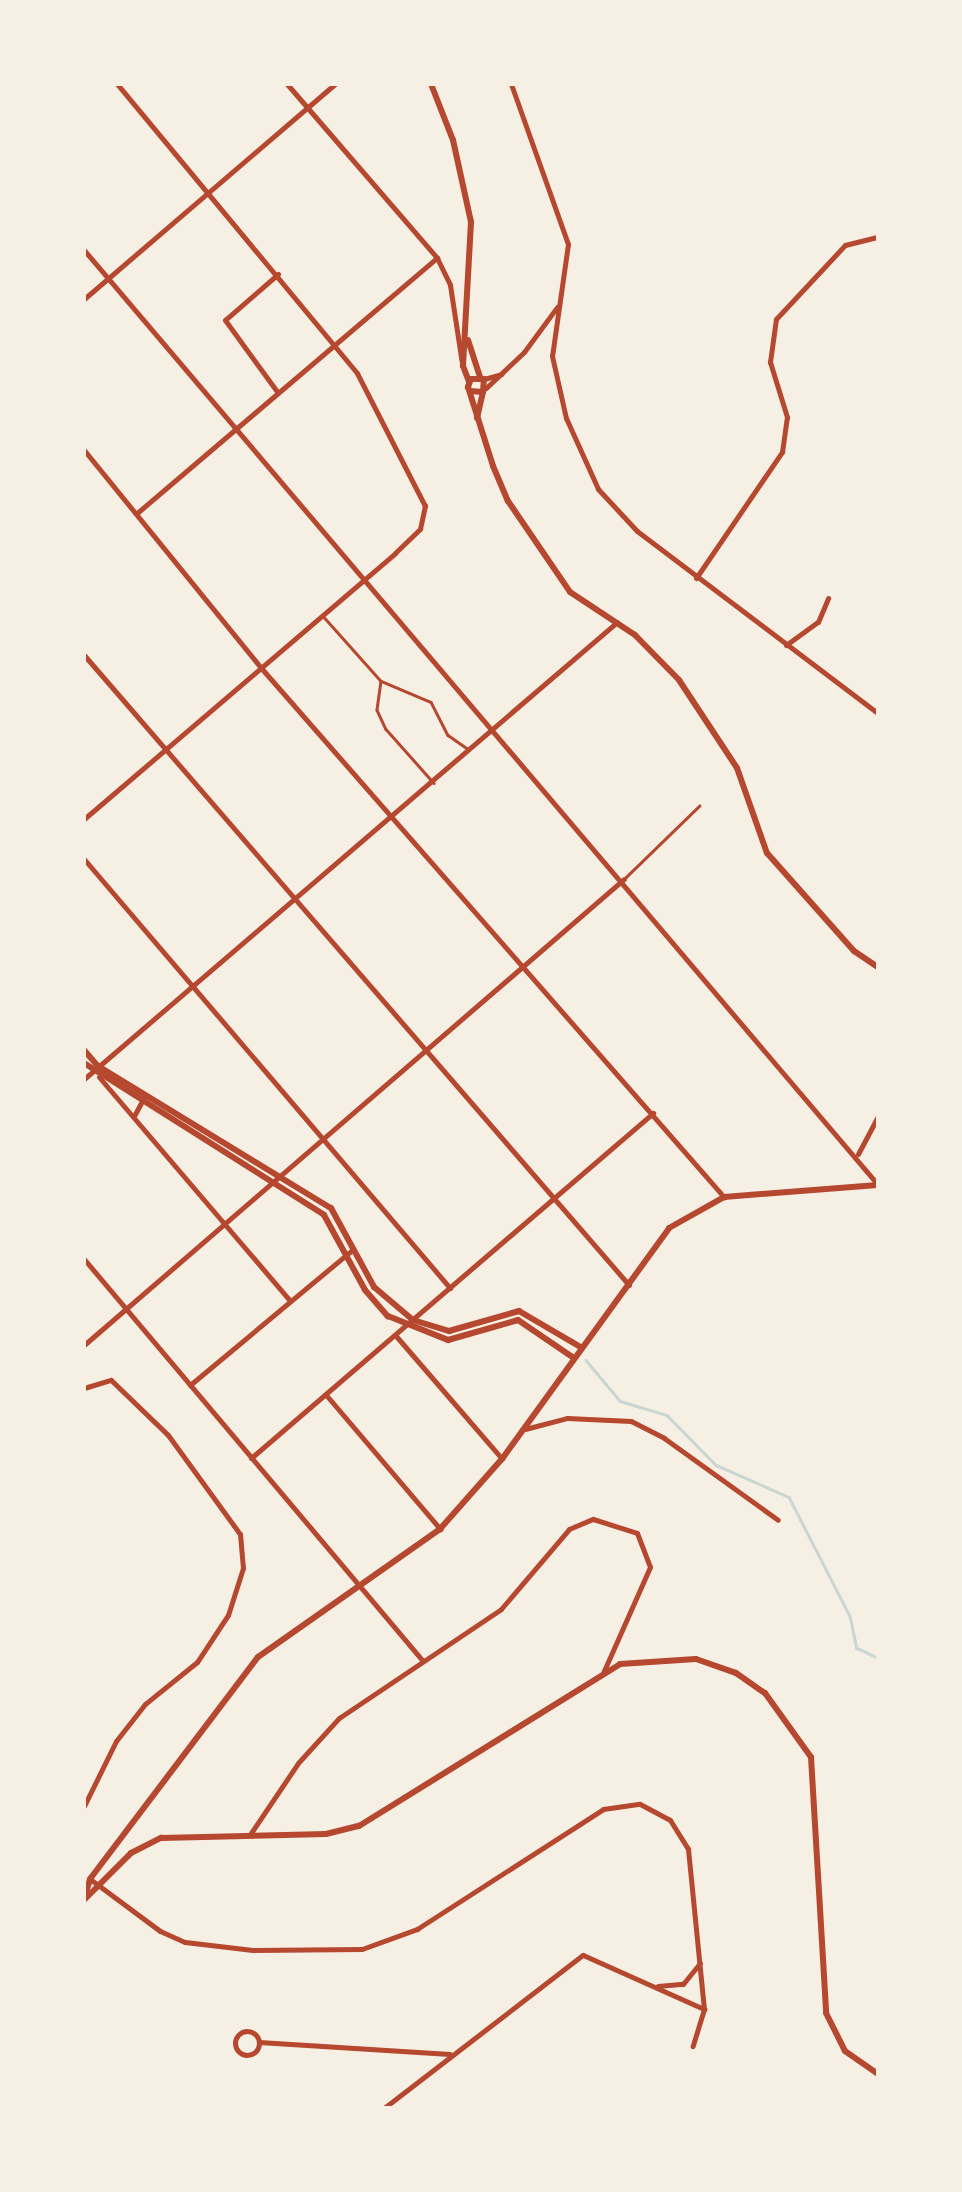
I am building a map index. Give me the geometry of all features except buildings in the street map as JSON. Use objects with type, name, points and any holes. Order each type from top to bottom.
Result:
[{"type":"street","points":[[84,819],[167,753],[321,614],[366,578],[422,522],[425,506],[411,472],[333,344],[278,274],[117,84]]},
{"type":"street","points":[[287,84],[437,258],[450,285],[455,333],[477,420],[508,501],[570,592],[617,622],[671,670],[719,734],[749,795],[767,853],[855,951],[878,967]]},
{"type":"street","points":[[84,299],[335,84]]},
{"type":"street","points":[[431,84],[453,140],[471,222],[467,338],[463,366]]},
{"type":"street","points":[[511,84],[568,244],[552,356],[566,418],[586,467],[616,514],[696,578],[878,713]]},
{"type":"street","points":[[696,578],[782,452],[787,417],[771,362],[776,319],[845,245],[878,237]]},
{"type":"street","points":[[84,250],[858,1154],[878,1185],[724,1197],[669,1228],[502,1459],[440,1529],[362,1588],[258,1657],[90,1879],[84,1899]]},
{"type":"street","points":[[137,513],[437,258]]},
{"type":"street","points":[[278,274],[225,320],[278,393]]},
{"type":"street","points":[[470,391],[485,390],[505,373],[559,303]]},
{"type":"street","points":[[455,333],[462,342],[467,338]]},
{"type":"street","points":[[467,338],[485,390],[477,420]]},
{"type":"street","points":[[469,383],[505,373]]},
{"type":"street","points":[[84,450],[262,669],[394,813],[724,1197]]},
{"type":"street","points":[[786,645],[818,622],[828,598]]},
{"type":"street","points":[[84,1079],[394,813],[496,730],[617,622]]},
{"type":"street","points":[[84,654],[422,1050],[629,1285]]},
{"type":"street","points":[[84,859],[323,1135],[450,1288]]},
{"type":"street","points":[[84,1345],[323,1135],[624,879]]},
{"type":"street","points":[[84,1050],[98,1066],[143,1100],[276,1179],[324,1215],[345,1255],[380,1309],[406,1327],[455,1339],[518,1320],[575,1358]]},
{"type":"street","points":[[84,1063],[99,1077],[281,1173],[331,1208],[374,1287],[413,1320],[449,1331],[519,1311],[582,1348]]},
{"type":"street","points":[[99,1077],[290,1301]]},
{"type":"street","points":[[134,1116],[143,1100]]},
{"type":"street","points":[[251,1458],[327,1396],[653,1113]]},
{"type":"street","points":[[858,1154],[878,1116]]},
{"type":"street","points":[[190,1385],[354,1249]]},
{"type":"street","points":[[84,1259],[422,1660]]},
{"type":"street","points":[[396,1336],[502,1459]]},
{"type":"street","points":[[84,1388],[111,1380],[168,1435],[240,1534],[243,1568],[228,1615],[212,1639],[116,1741],[84,1805]]},
{"type":"street","points":[[327,1396],[440,1529]]},
{"type":"street","points":[[524,1429],[567,1418],[631,1421],[664,1438],[778,1520]]},
{"type":"street","points":[[251,1833],[324,1733],[422,1660],[501,1609],[569,1529],[608,1519],[642,1538],[650,1567],[603,1673]]},
{"type":"street","points":[[84,1899],[99,1888],[142,1845],[189,1833],[326,1834],[359,1826],[603,1673],[655,1657],[696,1659],[752,1683],[789,1719],[811,1757],[816,1784],[826,2014],[845,2051],[878,2074]]},
{"type":"street","points":[[90,1879],[99,1888],[185,1942],[253,1950],[362,1949],[428,1923],[603,1809],[640,1804],[670,1820],[686,1842],[704,2009],[693,2046]]},
{"type":"street","points":[[384,2108],[450,2054],[583,1955],[704,2009]]},
{"type":"street","points":[[653,1986],[682,1984],[700,1963]]},
{"type":"street","points":[[259,2042],[249,2055],[236,2044],[247,2032],[259,2042],[450,2054]]},
{"type":"lane","points":[[321,614],[380,681],[431,702],[448,735],[470,750]]},
{"type":"lane","points":[[380,681],[377,710],[386,729],[434,783]]},
{"type":"lane","points":[[624,879],[699,806]]},
{"type":"waterway","points":[[586,1360],[620,1401],[667,1415],[716,1465],[789,1497],[850,1616],[857,1648],[878,1658]]}]
